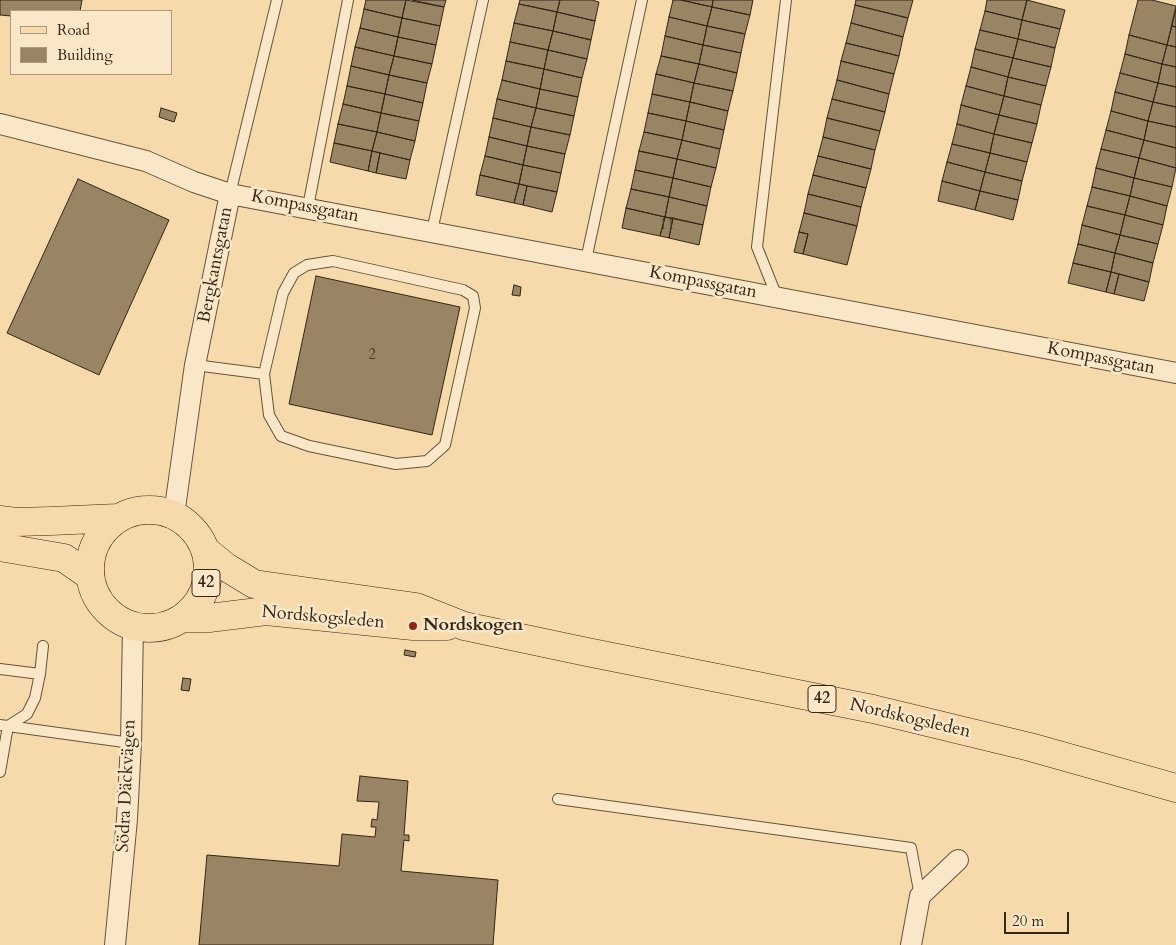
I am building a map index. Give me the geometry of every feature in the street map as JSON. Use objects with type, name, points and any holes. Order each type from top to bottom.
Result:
[{"type":"main road","name":"42","points":[[0,520],[42,522],[118,518],[139,510],[151,509],[174,515],[187,523],[198,535],[205,550],[208,565],[205,587],[194,608],[183,618],[159,627],[133,626],[122,622],[104,607],[98,598],[90,576],[90,565],[95,544],[101,534],[118,518]]},
{"type":"main road","points":[[0,547],[64,558],[90,576]]},
{"type":"main road","name":"Nordskogsleden","points":[[205,550],[226,567],[254,584],[416,608],[464,626],[873,710],[1030,747],[1176,788]]},
{"type":"main road","name":"Nordskogsleden","points":[[183,618],[209,618],[266,611],[412,626],[464,626]]},
{"type":"street","name":"Bergkantsgatan","points":[[0,124],[146,160],[194,182],[230,194],[195,365],[174,515]]},
{"type":"street","name":"Kompassgatan","points":[[230,194],[308,207],[1176,373]]},
{"type":"street","name":"Södra Däckvägen","points":[[115,945],[127,819],[131,743],[133,626]]},
{"type":"street","points":[[911,945],[920,896],[958,860]]},
{"type":"lane","points":[[230,194],[278,0]]},
{"type":"lane","points":[[308,207],[348,0]]},
{"type":"lane","points":[[432,231],[484,0]]},
{"type":"lane","points":[[586,260],[642,0]]},
{"type":"lane","points":[[777,297],[757,247],[786,0]]},
{"type":"lane","points":[[333,261],[463,290],[473,296],[475,308],[445,444],[427,461],[396,464],[310,446],[281,436],[269,415],[264,374],[283,293],[294,273],[307,265],[333,261]]},
{"type":"lane","points":[[195,365],[264,374]]},
{"type":"lane","points":[[4,725],[27,714],[35,698],[40,674],[42,646]]},
{"type":"lane","points":[[0,669],[40,674]]},
{"type":"lane","points":[[4,725],[131,743]]},
{"type":"lane","points":[[0,772],[4,725]]},
{"type":"lane","points":[[558,799],[911,848],[920,896]]},
{"type":"building","points":[[0,0],[82,0],[80,10],[10,10],[10,16],[0,15]]},
{"type":"building","points":[[366,0],[406,0],[402,18],[364,9]]},
{"type":"building","points":[[406,0],[444,7],[440,26],[402,18]]},
{"type":"building","points":[[412,0],[446,0],[444,7]]},
{"type":"building","points":[[520,0],[560,0],[557,12],[519,4]]},
{"type":"building","points":[[560,0],[592,0],[599,2],[595,21],[557,12]]},
{"type":"building","points":[[673,0],[712,7],[707,26],[669,17]]},
{"type":"building","points":[[681,0],[713,0],[712,7]]},
{"type":"building","points":[[713,0],[753,0],[750,15],[712,7]]},
{"type":"building","points":[[856,0],[913,0],[908,18],[855,5]]},
{"type":"building","points":[[987,0],[1027,0],[1022,20],[985,11]]},
{"type":"building","points":[[1027,0],[1065,10],[1060,29],[1022,20]]},
{"type":"building","points":[[1138,0],[1152,0],[1176,6],[1167,45],[1129,35]]},
{"type":"building","points":[[519,4],[557,12],[553,31],[514,23]]},
{"type":"building","points":[[855,5],[908,18],[903,37],[851,23]]},
{"type":"building","points":[[712,7],[750,15],[745,34],[707,26]]},
{"type":"building","points":[[364,9],[402,18],[398,37],[360,28]]},
{"type":"building","points":[[1176,9],[1176,27],[1172,26]]},
{"type":"building","points":[[985,11],[1022,20],[1018,39],[980,30]]},
{"type":"building","points":[[557,12],[595,21],[591,40],[553,31]]},
{"type":"building","points":[[669,17],[707,26],[703,45],[665,36]]},
{"type":"building","points":[[402,18],[440,26],[436,45],[398,37]]},
{"type":"building","points":[[1022,20],[1060,29],[1055,48],[1018,39]]},
{"type":"building","points":[[514,23],[553,31],[548,50],[510,42]]},
{"type":"building","points":[[851,23],[903,37],[899,56],[846,43]]},
{"type":"building","points":[[707,26],[745,34],[741,53],[703,45]]},
{"type":"building","points":[[1172,26],[1176,27],[1176,47],[1167,45]]},
{"type":"building","points":[[360,28],[398,37],[394,56],[355,47]]},
{"type":"building","points":[[980,30],[1018,39],[1013,58],[975,49]]},
{"type":"building","points":[[553,31],[591,40],[587,59],[548,50]]},
{"type":"building","points":[[1129,35],[1167,45],[1162,64],[1125,54]]},
{"type":"building","points":[[665,36],[703,45],[699,64],[661,56]]},
{"type":"building","points":[[398,37],[436,45],[432,64],[394,56]]},
{"type":"building","points":[[1018,39],[1055,48],[1051,67],[1013,58]]},
{"type":"building","points":[[510,42],[548,50],[544,69],[506,61]]},
{"type":"building","points":[[846,43],[899,56],[894,74],[841,61]]},
{"type":"building","points":[[703,45],[741,53],[737,73],[699,64]]},
{"type":"building","points":[[1167,45],[1176,47],[1176,67],[1162,64]]},
{"type":"building","points":[[355,47],[394,56],[389,75],[351,66]]},
{"type":"building","points":[[975,49],[1013,58],[1008,77],[971,67]]},
{"type":"building","points":[[548,50],[587,59],[582,78],[544,69]]},
{"type":"building","points":[[1125,54],[1162,64],[1158,83],[1120,73]]},
{"type":"building","points":[[394,56],[432,64],[427,83],[389,75]]},
{"type":"building","points":[[661,56],[699,64],[694,83],[656,74]]},
{"type":"building","points":[[1013,58],[1051,67],[1046,86],[1008,77]]},
{"type":"building","points":[[506,61],[544,69],[540,89],[502,80]]},
{"type":"building","points":[[841,61],[894,74],[889,94],[837,80]]},
{"type":"building","points":[[699,64],[737,73],[733,91],[694,83]]},
{"type":"building","points":[[1162,64],[1176,67],[1176,87],[1158,83]]},
{"type":"building","points":[[351,66],[389,75],[385,94],[347,86]]},
{"type":"building","points":[[971,67],[1008,77],[1004,96],[966,86]]},
{"type":"building","points":[[544,69],[582,78],[578,97],[540,89]]},
{"type":"building","points":[[1120,73],[1158,83],[1153,102],[1115,92]]},
{"type":"building","points":[[656,74],[694,83],[690,102],[652,94]]},
{"type":"building","points":[[389,75],[427,83],[423,103],[385,94]]},
{"type":"building","points":[[1008,77],[1046,86],[1041,105],[1004,96]]},
{"type":"building","points":[[502,80],[540,89],[536,108],[497,99]]},
{"type":"building","points":[[837,80],[889,94],[885,112],[832,99]]},
{"type":"building","points":[[694,83],[733,91],[728,111],[690,102]]},
{"type":"building","points":[[1158,83],[1176,87],[1176,107],[1153,102]]},
{"type":"building","points":[[347,86],[385,94],[381,113],[343,104]]},
{"type":"building","points":[[966,86],[1004,96],[999,115],[961,105]]},
{"type":"building","points":[[540,89],[578,97],[574,116],[536,108]]},
{"type":"building","points":[[1115,92],[1153,102],[1148,121],[1111,111]]},
{"type":"building","points":[[385,94],[423,103],[419,121],[381,113]]},
{"type":"building","points":[[652,94],[690,102],[686,121],[648,113]]},
{"type":"building","points":[[1004,96],[1041,105],[1037,124],[999,115]]},
{"type":"building","points":[[497,99],[536,108],[531,127],[493,118]]},
{"type":"building","points":[[832,99],[885,112],[880,131],[827,118]]},
{"type":"building","points":[[690,102],[728,111],[724,130],[686,121]]},
{"type":"building","points":[[1153,102],[1176,107],[1176,127],[1148,121]]},
{"type":"building","points":[[343,104],[381,113],[377,132],[338,124]]},
{"type":"building","points":[[961,105],[999,115],[994,134],[957,124]]},
{"type":"building","points":[[161,108],[177,113],[174,122],[159,117]]},
{"type":"building","points":[[536,108],[574,116],[570,135],[531,127]]},
{"type":"building","points":[[1111,111],[1148,121],[1144,140],[1106,130]]},
{"type":"building","points":[[381,113],[419,121],[415,141],[377,132]]},
{"type":"building","points":[[648,113],[686,121],[682,140],[644,132]]},
{"type":"building","points":[[999,115],[1037,124],[1032,143],[994,134]]},
{"type":"building","points":[[493,118],[531,127],[527,146],[489,137]]},
{"type":"building","points":[[827,118],[880,131],[875,150],[823,137]]},
{"type":"building","points":[[686,121],[724,130],[720,149],[682,140]]},
{"type":"building","points":[[1148,121],[1176,127],[1176,148],[1144,140]]},
{"type":"building","points":[[338,124],[377,132],[372,151],[334,143]]},
{"type":"building","points":[[957,124],[994,134],[990,153],[952,144]]},
{"type":"building","points":[[531,127],[570,135],[565,154],[527,146]]},
{"type":"building","points":[[1106,130],[1144,140],[1139,158],[1101,149]]},
{"type":"building","points":[[377,132],[415,141],[410,160],[372,151]]},
{"type":"building","points":[[644,132],[682,140],[677,159],[639,151]]},
{"type":"building","points":[[994,134],[1032,143],[1027,162],[990,153]]},
{"type":"building","points":[[489,137],[527,146],[523,165],[485,156]]},
{"type":"building","points":[[823,137],[875,150],[871,169],[818,156]]},
{"type":"building","points":[[682,140],[720,149],[716,168],[677,159]]},
{"type":"building","points":[[1144,140],[1176,148],[1176,168],[1139,158]]},
{"type":"building","points":[[334,143],[372,151],[368,171],[330,162]]},
{"type":"building","points":[[952,144],[990,153],[985,172],[947,162]]},
{"type":"building","points":[[527,146],[565,154],[561,173],[523,165]]},
{"type":"building","points":[[1101,149],[1139,158],[1134,178],[1096,168]]},
{"type":"building","points":[[372,151],[380,153],[376,173],[368,171]]},
{"type":"building","points":[[639,151],[677,159],[673,178],[635,170]]},
{"type":"building","points":[[380,153],[410,160],[406,179],[376,173]]},
{"type":"building","points":[[990,153],[1027,162],[1022,181],[985,172]]},
{"type":"building","points":[[485,156],[523,165],[519,184],[480,175]]},
{"type":"building","points":[[818,156],[871,169],[866,188],[813,175]]},
{"type":"building","points":[[1139,158],[1176,168],[1172,187],[1134,178]]},
{"type":"building","points":[[677,159],[716,168],[711,187],[673,178]]},
{"type":"building","points":[[947,162],[985,172],[980,191],[942,181]]},
{"type":"building","points":[[523,165],[561,173],[557,192],[519,184]]},
{"type":"building","points":[[1096,168],[1134,178],[1130,196],[1092,187]]},
{"type":"building","points":[[635,170],[673,178],[669,197],[631,189]]},
{"type":"building","points":[[985,172],[1022,181],[1018,200],[980,191]]},
{"type":"building","points":[[480,175],[519,184],[514,203],[476,195]]},
{"type":"building","points":[[813,175],[866,188],[861,207],[808,194]]},
{"type":"building","points":[[673,178],[711,187],[707,206],[669,197]]},
{"type":"building","points":[[1134,178],[1172,187],[1167,206],[1130,196]]},
{"type":"building","points":[[78,179],[169,220],[99,375],[7,333]]},
{"type":"building","points":[[942,181],[980,191],[975,210],[938,201]]},
{"type":"building","points":[[519,184],[527,186],[523,205],[514,203]]},
{"type":"building","points":[[527,186],[557,192],[552,212],[523,205]]},
{"type":"building","points":[[1092,187],[1130,196],[1125,215],[1087,206]]},
{"type":"building","points":[[631,189],[669,197],[665,217],[626,208]]},
{"type":"building","points":[[980,191],[1018,200],[1013,220],[975,210]]},
{"type":"building","points":[[808,194],[861,207],[857,226],[804,213]]},
{"type":"building","points":[[1130,196],[1167,206],[1163,225],[1125,215]]},
{"type":"building","points":[[669,197],[707,206],[703,225],[665,217]]},
{"type":"building","points":[[1087,206],[1125,215],[1120,235],[1082,225]]},
{"type":"building","points":[[626,208],[665,217],[660,236],[622,228]]},
{"type":"building","points":[[804,213],[857,226],[847,265],[803,254],[808,234],[799,232]]},
{"type":"building","points":[[1125,215],[1163,225],[1158,244],[1120,235]]},
{"type":"building","points":[[665,217],[673,218],[669,238],[660,236]]},
{"type":"building","points":[[673,218],[703,225],[699,245],[669,238]]},
{"type":"building","points":[[1082,225],[1120,235],[1115,253],[1078,244]]},
{"type":"building","points":[[799,232],[808,234],[803,254],[794,252]]},
{"type":"building","points":[[1120,235],[1158,244],[1153,263],[1115,253]]},
{"type":"building","points":[[1078,244],[1115,253],[1111,272],[1073,263]]},
{"type":"building","points":[[1115,253],[1153,263],[1149,282],[1111,272]]},
{"type":"building","points":[[1073,263],[1111,272],[1106,292],[1068,283]]},
{"type":"building","points":[[1111,272],[1119,274],[1114,294],[1106,292]]},
{"type":"building","points":[[1119,274],[1149,282],[1144,301],[1114,294]]},
{"type":"building","points":[[316,276],[460,307],[432,435],[289,404]]},
{"type":"building","points":[[514,285],[521,287],[520,296],[512,295]]},
{"type":"building","points":[[405,650],[416,652],[415,657],[404,655]]},
{"type":"building","points":[[183,678],[191,679],[189,691],[181,690]]},
{"type":"building","points":[[360,776],[408,781],[404,835],[409,835],[409,841],[404,840],[401,871],[498,880],[493,945],[199,945],[207,855],[339,866],[342,834],[375,837],[376,827],[371,827],[372,819],[377,820],[379,802],[357,801]]},
{"type":"place","name":"Nordskogen","points":[[413,626]]}]
